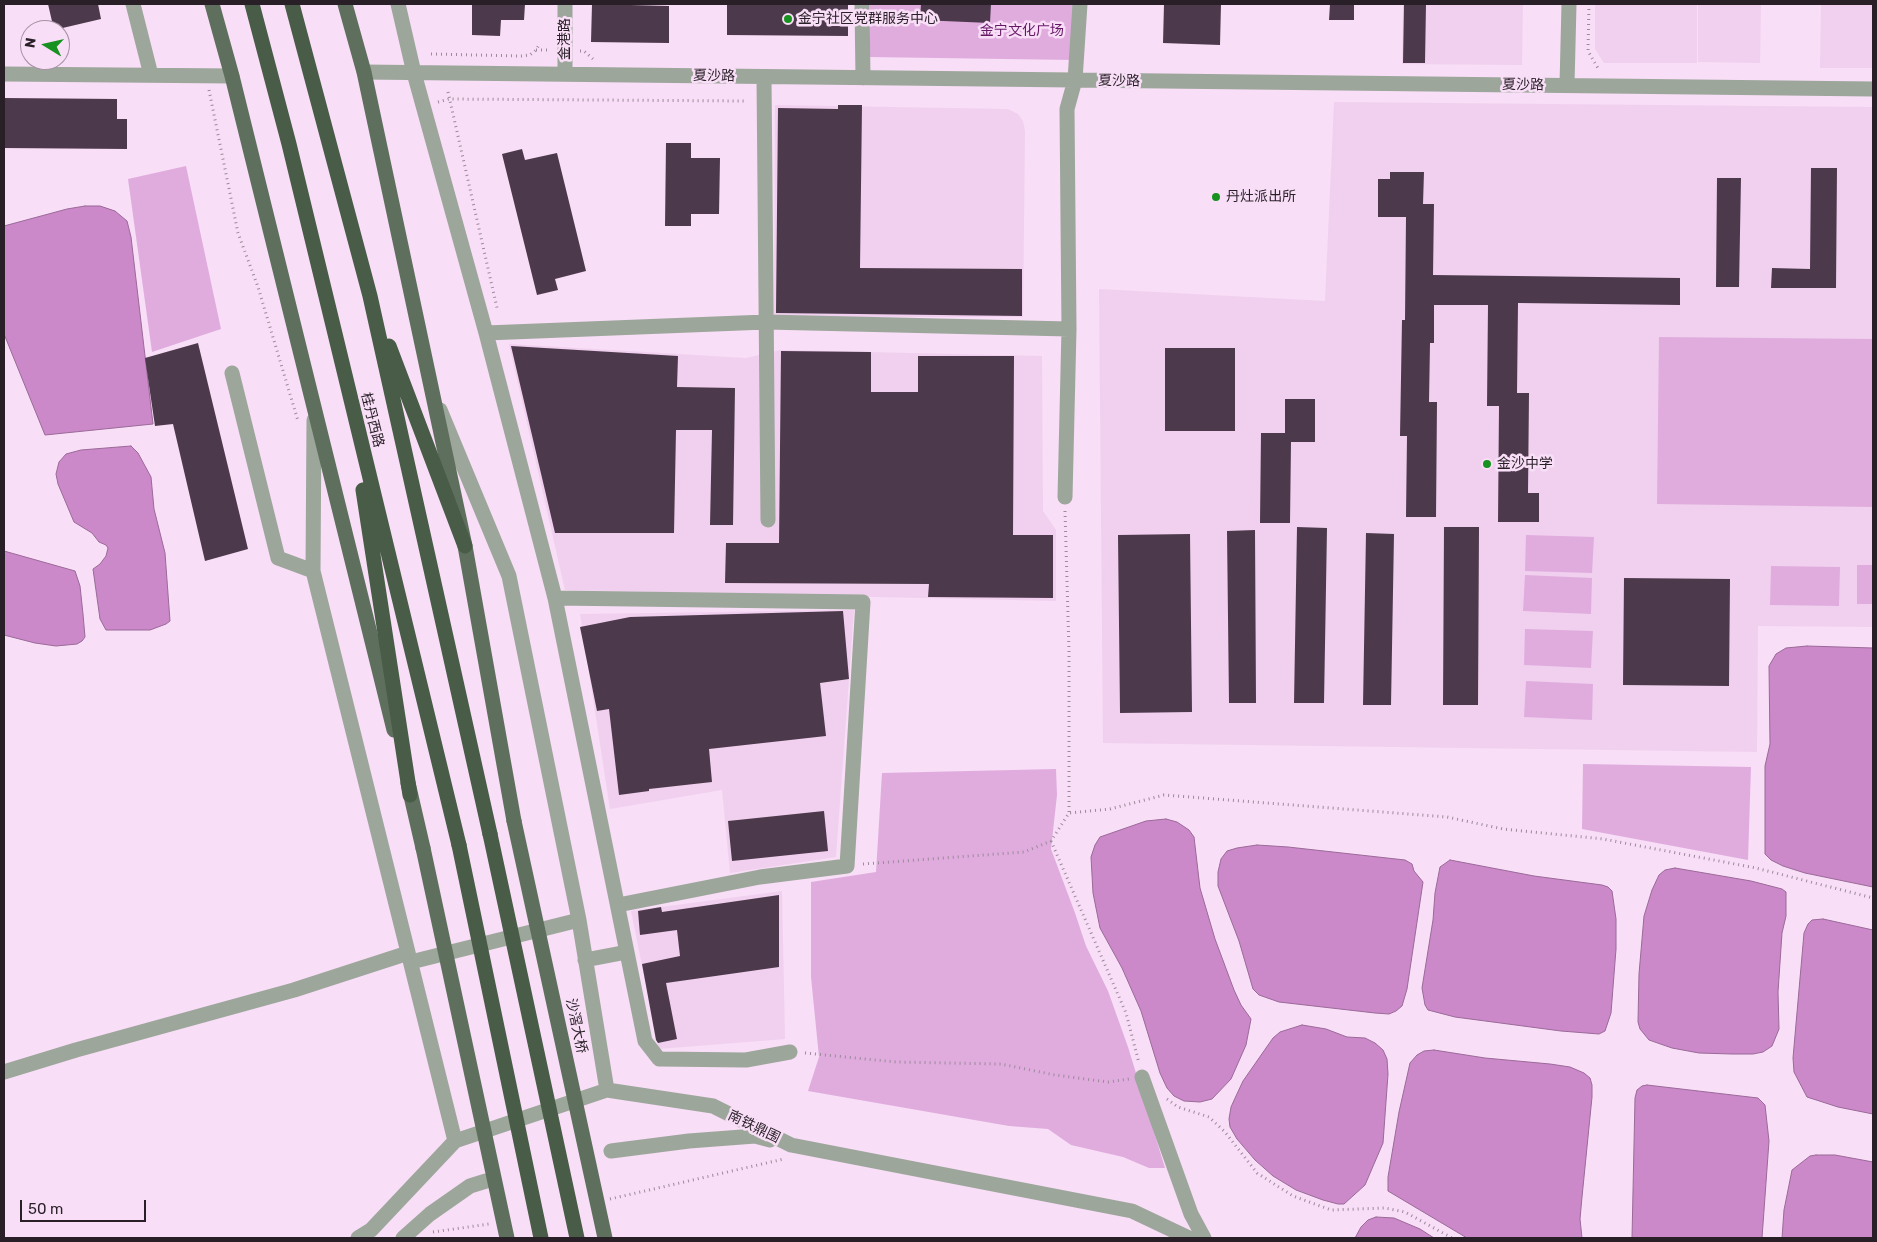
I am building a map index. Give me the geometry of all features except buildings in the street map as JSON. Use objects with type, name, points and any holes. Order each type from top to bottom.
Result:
[{"type":"highway","name":"桂丹西路","points":[[252,4],[289,144],[459,845],[541,1238]]},
{"type":"highway","name":"桂丹西路","points":[[292,4],[331,156],[370,296],[490,834],[577,1238]]},
{"type":"highway","points":[[370,296],[465,546]]},
{"type":"highway","points":[[348,390],[410,795]]},
{"type":"main road","points":[[212,4],[232,76],[423,848],[507,1238]]},
{"type":"main road","name":"沙滘大桥","points":[[345,4],[364,72],[465,546],[514,821],[605,1238]]},
{"type":"street","points":[[133,4],[151,75]]},
{"type":"street","points":[[398,4],[414,72],[486,333],[555,598],[645,1041],[659,1059],[746,1060],[790,1052]]},
{"type":"street","name":"金港路","points":[[565,4],[565,74]]},
{"type":"street","points":[[862,4],[863,78]]},
{"type":"street","points":[[1065,497],[1069,328],[1067,109],[1075,80],[1080,4]]},
{"type":"street","points":[[1567,85],[1569,4]]},
{"type":"street","name":"夏沙路","points":[[364,72],[1873,89]]},
{"type":"street","points":[[4,74],[232,76]]},
{"type":"street","points":[[764,76],[768,520]]},
{"type":"street","points":[[486,333],[766,322],[1069,328]]},
{"type":"street","points":[[232,373],[278,558],[313,571]]},
{"type":"street","points":[[432,390],[509,576],[579,920],[607,1090]]},
{"type":"street","points":[[314,409],[313,571],[455,1141]]},
{"type":"street","points":[[555,598],[863,602],[847,866],[760,877],[618,904]]},
{"type":"street","points":[[4,1072],[409,957],[579,920]]},
{"type":"street","points":[[585,960],[627,952]]},
{"type":"street","points":[[1142,1077],[1190,1214],[1204,1238]]},
{"type":"street","name":"南铁鼎围","points":[[358,1238],[371,1230],[455,1141],[607,1090],[713,1106],[792,1151],[1132,1211],[1189,1238]]},
{"type":"street","points":[[611,1151],[689,1141],[755,1136],[792,1151]]},
{"type":"street","points":[[404,1237],[430,1214],[470,1186],[486,1181]]},
{"type":"path","points":[[1589,4],[1588,51],[1599,70],[1608,70]]},
{"type":"path","points":[[431,54],[521,56],[530,55],[540,43]]},
{"type":"path","points":[[536,50],[549,50]]},
{"type":"path","points":[[208,82],[238,233],[258,287],[299,424]]},
{"type":"path","points":[[448,92],[497,309]]},
{"type":"path","points":[[438,102],[449,99],[744,101]]},
{"type":"path","points":[[847,866],[1024,852],[1051,841],[1069,813],[1069,651],[1065,497]]},
{"type":"path","points":[[1069,813],[1110,809],[1164,795],[1447,816],[1503,829],[1603,839],[1756,868],[1873,898]]},
{"type":"path","points":[[790,1052],[896,1062],[1001,1064],[1055,1075],[1108,1082],[1142,1077],[1126,1013],[1051,841]]},
{"type":"path","points":[[1162,1096],[1178,1107],[1209,1117],[1225,1132],[1257,1173],[1293,1196],[1331,1210],[1385,1208],[1405,1212],[1452,1238]]},
{"type":"path","points":[[609,1199],[792,1151]]},
{"type":"path","points":[[404,1237],[494,1223]]},
{"type":"shaded area","points":[[1403,4],[1523,4],[1522,65],[1402,64]]},
{"type":"shaded area","points":[[1595,4],[1697,4],[1697,63],[1604,63],[1595,49]]},
{"type":"shaded area","points":[[1698,4],[1761,4],[1760,63],[1698,62]]},
{"type":"shaded area","points":[[1821,4],[1873,4],[1873,68],[1820,68]]},
{"type":"shaded area","name":"金沙中学","points":[[1334,102],[1873,107],[1873,627],[1758,626],[1757,752],[1103,743],[1099,289],[1325,301]]},
{"type":"shaded area","points":[[775,105],[1008,109],[1018,114],[1023,121],[1025,131],[1023,317],[774,317]]},
{"type":"shaded area","points":[[85,206],[100,206],[115,211],[127,221],[131,237],[153,424],[45,435],[4,334],[4,226]]},
{"type":"shaded area","points":[[509,344],[746,358],[780,350],[1042,356],[1043,511],[1056,530],[1056,601],[565,590]]},
{"type":"shaded area","points":[[131,446],[138,453],[151,477],[154,509],[165,553],[170,621],[150,630],[106,630],[100,619],[93,569],[106,556],[108,548],[99,542],[92,533],[74,522],[58,484],[56,474],[59,462],[66,454],[81,450]]},
{"type":"shaded area","points":[[4,551],[75,571],[80,586],[83,614],[85,637],[82,641],[77,644],[56,646],[4,635]]},
{"type":"shaded area","points":[[854,610],[836,857],[730,873],[722,790],[610,809],[580,614]]},
{"type":"shaded area","points":[[1807,646],[1873,648],[1873,887],[1805,873],[1783,866],[1771,860],[1765,854],[1765,766],[1770,744],[1769,666],[1776,654],[1786,648]]},
{"type":"shaded area","points":[[1166,819],[1177,822],[1189,830],[1194,837],[1200,888],[1215,939],[1234,990],[1241,1005],[1251,1019],[1246,1045],[1231,1079],[1212,1099],[1200,1102],[1184,1101],[1174,1096],[1167,1088],[1160,1073],[1141,1011],[1122,968],[1100,928],[1093,893],[1091,857],[1100,837],[1146,821]]},
{"type":"shaded area","points":[[1257,845],[1405,860],[1412,864],[1414,871],[1423,882],[1407,989],[1402,1006],[1389,1014],[1375,1013],[1279,1002],[1259,995],[1253,989],[1239,941],[1218,886],[1218,872],[1221,859],[1227,851]]},
{"type":"shaded area","points":[[1450,860],[1534,876],[1602,885],[1612,891],[1616,919],[1616,949],[1611,1013],[1605,1031],[1599,1034],[1561,1031],[1455,1017],[1428,1010],[1425,1005],[1422,988],[1433,920],[1435,893],[1440,867]]},
{"type":"shaded area","points":[[1675,868],[1751,881],[1782,889],[1786,892],[1786,916],[1782,933],[1778,992],[1779,1029],[1772,1046],[1763,1052],[1753,1054],[1699,1053],[1672,1048],[1649,1040],[1640,1029],[1638,1022],[1639,974],[1644,916],[1659,875],[1665,870]]},
{"type":"shaded area","points":[[782,891],[785,1039],[659,1049],[631,911]]},
{"type":"shaded area","points":[[1823,919],[1873,930],[1873,1114],[1838,1107],[1807,1097],[1794,1072],[1793,1058],[1804,933],[1812,920]]},
{"type":"shaded area","points":[[1302,1025],[1326,1029],[1347,1037],[1365,1038],[1383,1050],[1387,1059],[1388,1074],[1383,1143],[1365,1185],[1344,1204],[1323,1200],[1296,1190],[1273,1176],[1255,1160],[1237,1139],[1230,1127],[1231,1107],[1243,1081],[1273,1038],[1280,1032]]},
{"type":"shaded area","points":[[1434,1050],[1485,1058],[1570,1067],[1590,1078],[1592,1097],[1580,1219],[1582,1238],[1467,1238],[1388,1191],[1388,1177],[1399,1112],[1410,1063],[1417,1055],[1424,1051]]},
{"type":"shaded area","points":[[1647,1085],[1758,1098],[1765,1105],[1769,1141],[1762,1238],[1632,1238],[1635,1098],[1637,1090]]},
{"type":"shaded area","points":[[1835,1155],[1873,1162],[1873,1238],[1782,1238],[1784,1210],[1792,1170],[1810,1156]]},
{"type":"shaded area","points":[[1376,1217],[1394,1218],[1420,1229],[1434,1238],[1355,1238],[1361,1227],[1368,1220]]},
{"type":"green space","name":"金宁文化广场","points":[[870,4],[1076,4],[1073,60],[869,57]]},
{"type":"green space","points":[[186,166],[221,329],[152,352],[128,179]]},
{"type":"green space","points":[[1659,337],[1873,339],[1873,507],[1657,504]]},
{"type":"green space","points":[[1526,535],[1594,537],[1592,573],[1525,571]]},
{"type":"green space","points":[[1857,565],[1873,565],[1873,604],[1857,604]]},
{"type":"green space","points":[[1771,566],[1840,567],[1839,606],[1770,605]]},
{"type":"green space","points":[[1525,575],[1592,578],[1591,614],[1523,611]]},
{"type":"green space","points":[[1525,629],[1593,631],[1591,668],[1524,665]]},
{"type":"green space","points":[[1526,681],[1593,684],[1592,720],[1524,717]]},
{"type":"green space","points":[[1583,764],[1751,767],[1748,860],[1582,829]]},
{"type":"green space","points":[[1056,769],[1057,795],[1051,849],[1086,946],[1108,991],[1128,1047],[1165,1168],[1149,1168],[1123,1157],[1071,1145],[1048,1129],[1009,1126],[808,1091],[819,1057],[811,977],[811,882],[876,872],[882,773]]},
{"type":"place","name":"金宁社区党群服务中心","points":[[788,19]]},
{"type":"place","name":"丹灶派出所","points":[[1216,197]]},
{"type":"place","name":"金沙中学","points":[[1487,464]]}]
